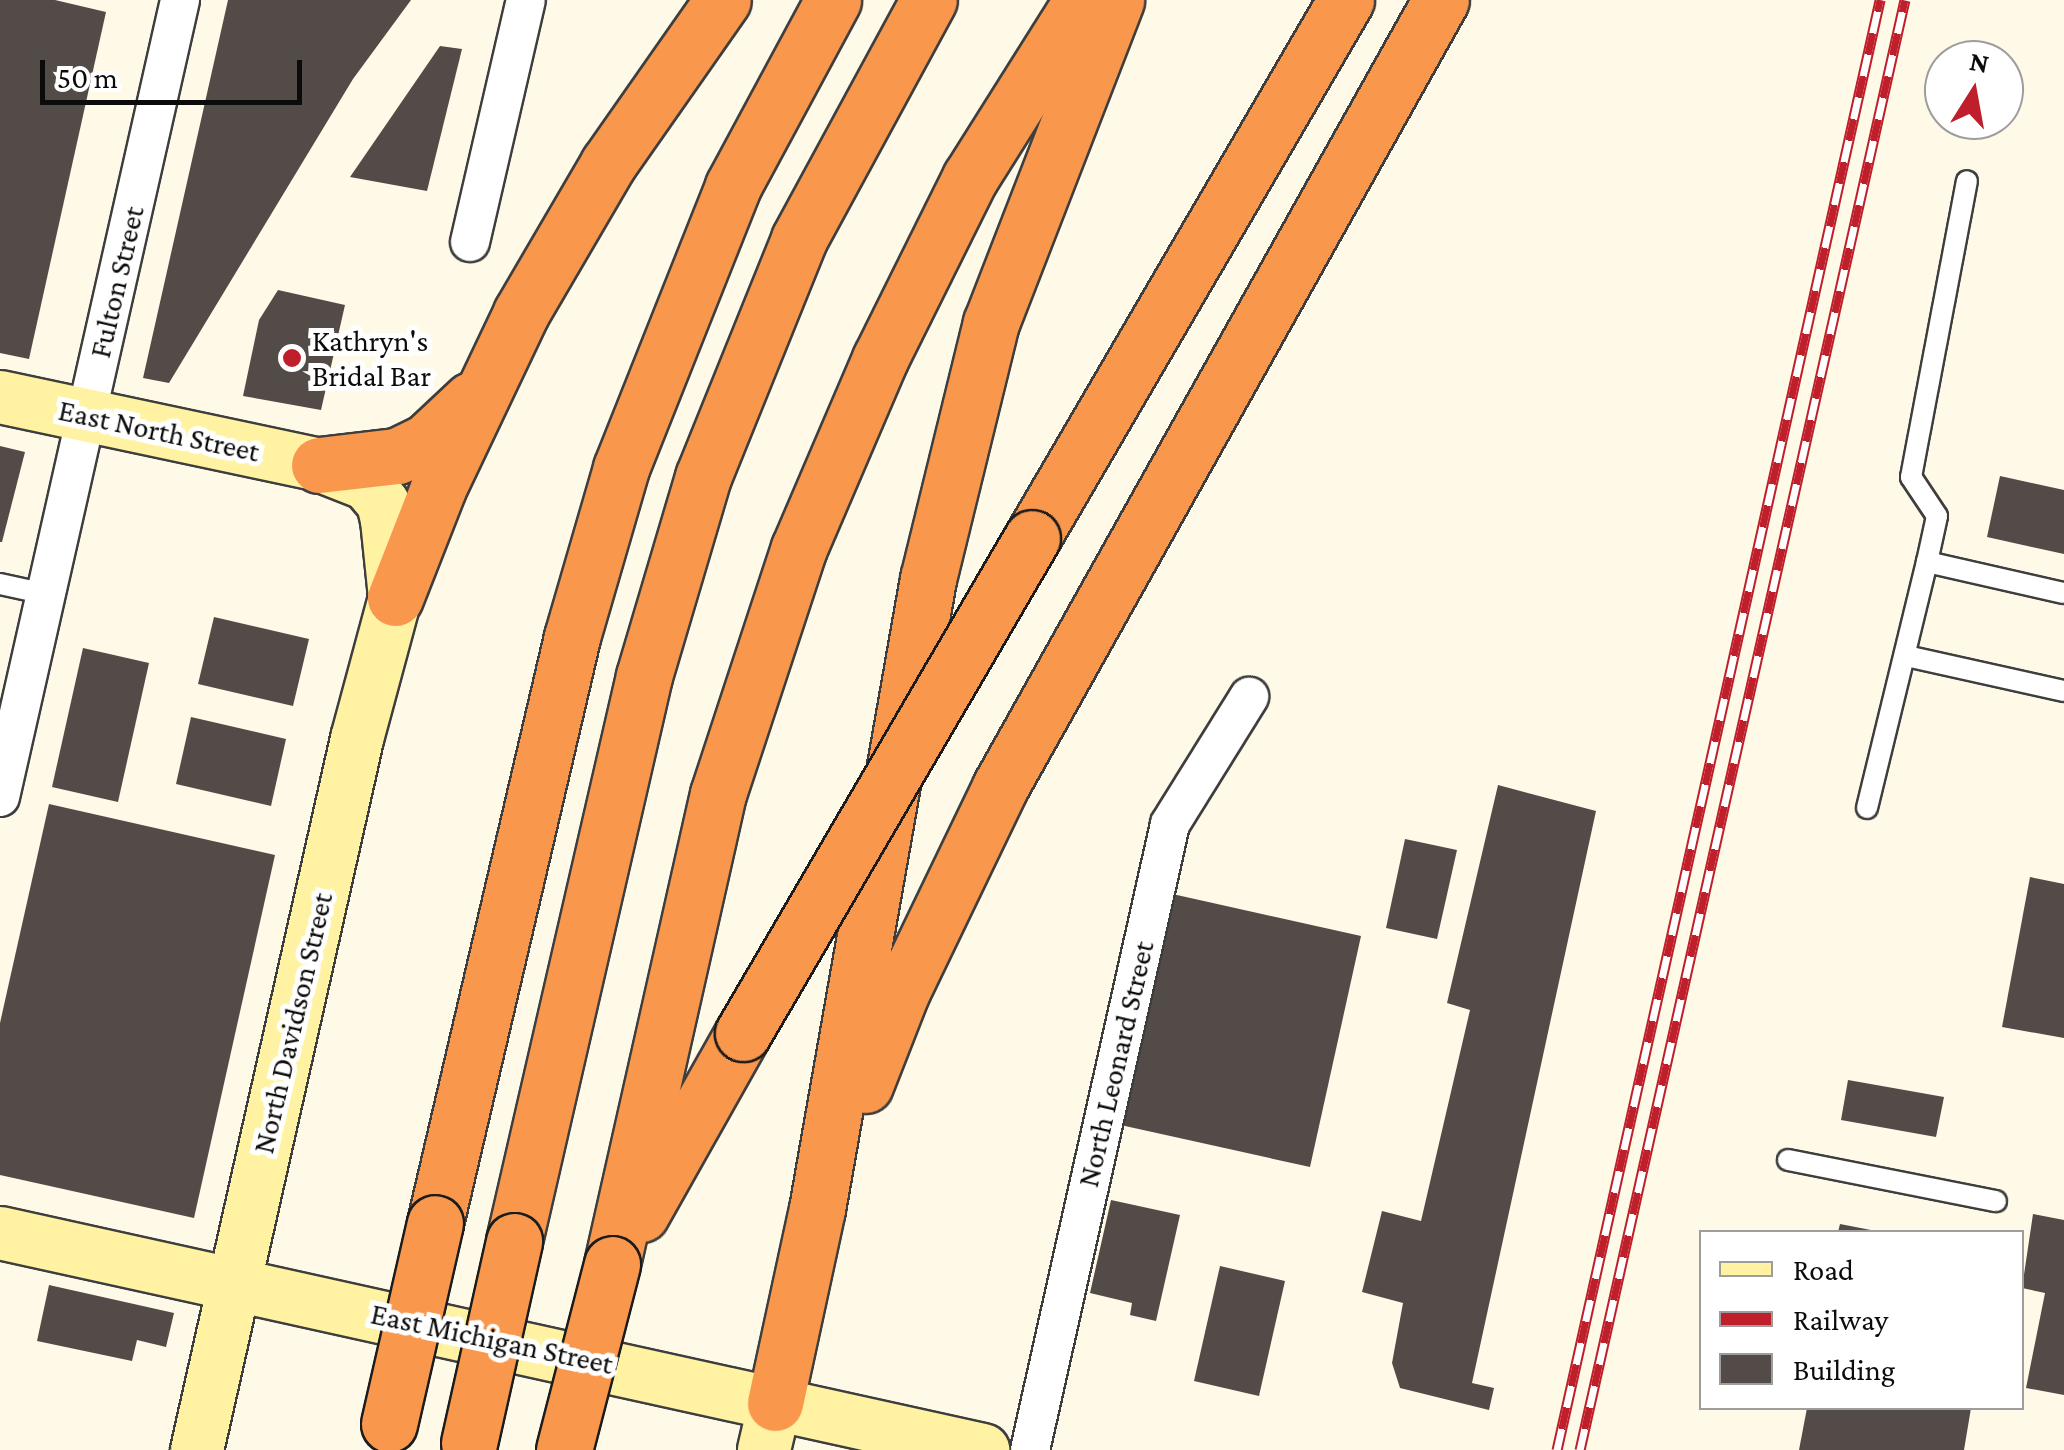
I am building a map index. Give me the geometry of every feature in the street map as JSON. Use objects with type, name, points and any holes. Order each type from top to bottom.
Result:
[{"type":"highway","points":[[395,598],[484,388],[608,164],[723,0]]},
{"type":"highway","points":[[386,1437],[572,637],[621,468],[733,186],[832,0]]},
{"type":"highway","points":[[468,1447],[640,692],[703,476],[799,239],[930,0]]},
{"type":"highway","points":[[564,1450],[612,1264],[718,794],[798,548],[880,359],[970,178],[1082,0]]},
{"type":"highway","points":[[770,1427],[817,1209],[928,579],[991,324],[1116,0]]},
{"type":"highway","points":[[612,1264],[1346,0]]},
{"type":"highway","points":[[817,1209],[901,994],[1000,787],[1442,0]]},
{"type":"highway","points":[[318,465],[397,456],[426,442],[484,388]]},
{"type":"main road","name":"East North Street","points":[[0,397],[318,465],[367,484],[384,503],[395,598]]},
{"type":"main road","name":"North Davidson Street","points":[[197,1450],[357,739],[395,598]]},
{"type":"main road","name":"East Michigan Street","points":[[0,1233],[235,1284],[770,1427],[982,1450]]},
{"type":"street","name":"Fulton Street","points":[[0,797],[180,0]]},
{"type":"street","points":[[470,242],[526,0]]},
{"type":"street","name":"North Leonard Street","points":[[1030,1450],[1170,824],[1249,697]]},
{"type":"lane","points":[[1868,808],[1937,516],[1911,477],[1968,181]]},
{"type":"lane","points":[[1927,562],[2064,593]]},
{"type":"lane","points":[[0,584],[46,594]]},
{"type":"lane","points":[[1906,656],[2064,692]]},
{"type":"lane","points":[[1788,1160],[1996,1201]]},
{"type":"building","points":[[0,0],[55,0],[106,12],[29,359],[0,353]]},
{"type":"building","points":[[228,0],[411,0],[353,79],[169,383],[143,378]]},
{"type":"building","points":[[440,46],[462,49],[427,191],[350,177]]},
{"type":"building","name":"Kathryn's Bridal Bar","points":[[278,290],[345,305],[321,410],[243,396],[259,320]]},
{"type":"building","points":[[0,446],[25,452],[2,542],[0,542]]},
{"type":"building","points":[[2000,476],[2064,490],[2064,554],[1987,537]]},
{"type":"building","points":[[214,617],[309,639],[293,706],[198,684]]},
{"type":"building","points":[[83,648],[149,663],[118,802],[52,787]]},
{"type":"building","points":[[191,717],[286,739],[271,806],[176,784]]},
{"type":"building","points":[[1498,785],[1596,811],[1472,1383],[1494,1388],[1489,1410],[1400,1388],[1392,1363],[1403,1303],[1362,1292],[1382,1211],[1421,1221],[1470,1010],[1447,1003]]},
{"type":"building","points":[[49,804],[275,855],[194,1218],[0,1175],[0,1023]]},
{"type":"building","points":[[1405,839],[1457,850],[1437,939],[1386,928]]},
{"type":"building","points":[[2030,877],[2064,884],[2064,1038],[2002,1027]]},
{"type":"building","points":[[1168,893],[1361,936],[1310,1167],[1116,1124]]},
{"type":"building","points":[[1848,1080],[1944,1097],[1936,1137],[1841,1120]]},
{"type":"building","points":[[1111,1200],[1180,1215],[1156,1321],[1130,1315],[1132,1303],[1090,1293]]},
{"type":"building","points":[[2033,1214],[2064,1220],[2064,1395],[2026,1388],[2045,1293],[2024,1288]]},
{"type":"building","points":[[1840,1224],[1871,1230],[1838,1230]]},
{"type":"building","points":[[1220,1266],[1285,1281],[1259,1396],[1194,1381]]},
{"type":"building","points":[[49,1285],[174,1313],[166,1347],[137,1340],[132,1361],[37,1341]]},
{"type":"building","points":[[1807,1410],[1971,1410],[1964,1450],[1799,1450]]},
{"type":"railway","points":[[1557,1450],[1880,0]]},
{"type":"railway","points":[[1580,1450],[1905,0]]},
{"type":"place","name":"Kathryn's Bridal Bar","points":[[292,358]]}]
